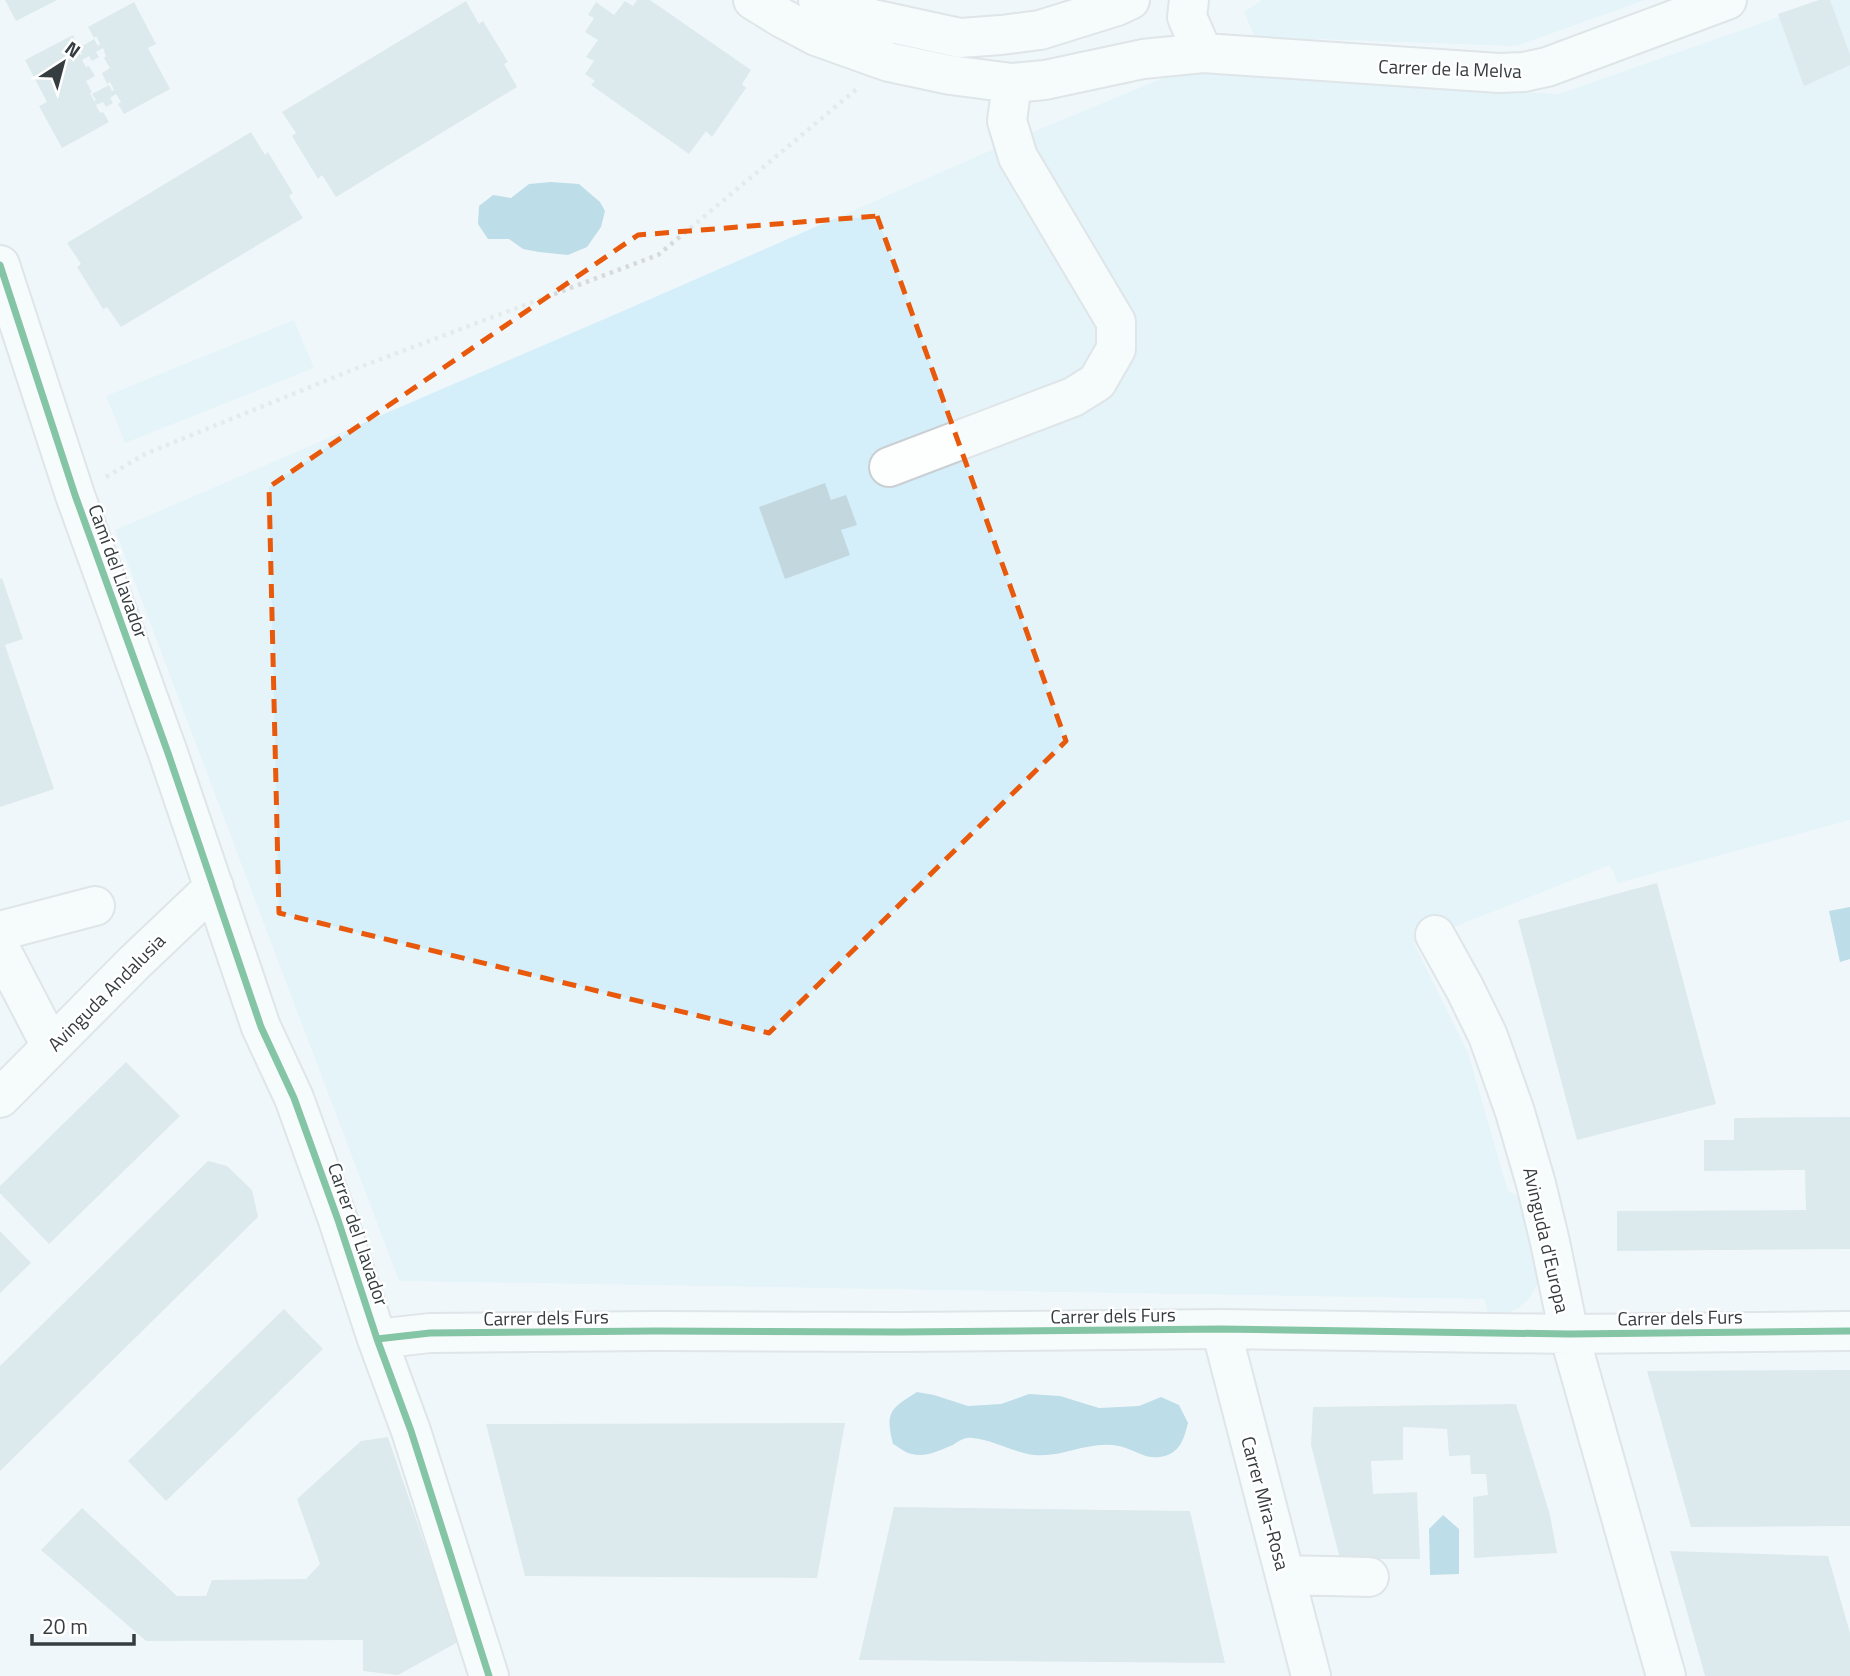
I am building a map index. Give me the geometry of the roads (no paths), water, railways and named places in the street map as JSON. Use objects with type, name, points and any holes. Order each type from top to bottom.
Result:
[{"type":"street","name":"Carrer de la Melva","points":[[753,0],[816,36],[889,62],[950,75],[1012,83],[1045,80],[1143,59],[1203,53],[1481,73],[1524,72],[1547,67],[1727,0]]},
{"type":"street","points":[[818,0],[834,8],[873,19],[960,37],[1001,36],[1040,30],[1130,0]]},
{"type":"street","points":[[1189,0],[1187,17],[1203,53]]},
{"type":"street","points":[[889,467],[1073,397],[1097,382],[1116,349],[1116,322],[1018,158],[1007,121],[1012,83]]},
{"type":"street","name":"Camí del Llavador","points":[[0,265],[75,495],[169,753],[214,887]]},
{"type":"street","name":"Avinguda Andalusia","points":[[0,1098],[214,887]]},
{"type":"street","name":"Carrer del Llavador","points":[[214,887],[261,1027],[294,1098],[338,1220],[411,1431],[489,1676]]},
{"type":"street","points":[[0,931],[95,906]]},
{"type":"street","name":"Avinguda d'Europa","points":[[1435,935],[1477,1013],[1502,1073],[1536,1184],[1569,1334],[1666,1676]]},
{"type":"street","points":[[0,948],[51,1046]]},
{"type":"street","name":"Carrer dels Furs","points":[[377,1339],[430,1334],[643,1331],[1222,1329],[1569,1334],[1850,1331]]},
{"type":"street","name":"Carrer Mira-Rosa","points":[[1222,1329],[1311,1676]]},
{"type":"street","points":[[1285,1575],[1369,1577]]},
{"type":"water","points":[[529,184],[579,184],[600,202],[605,211],[601,227],[587,247],[568,255],[523,249],[509,239],[488,239],[478,224],[479,206],[493,195],[511,198]]},
{"type":"water","points":[[1850,907],[1850,959],[1840,962],[1829,911]]},
{"type":"water","points":[[917,1392],[968,1406],[1001,1404],[1029,1394],[1060,1396],[1099,1408],[1139,1406],[1161,1397],[1179,1405],[1188,1423],[1178,1447],[1170,1454],[1158,1457],[1108,1445],[1034,1455],[969,1438],[933,1453],[917,1455],[893,1444],[890,1418],[895,1407]]},
{"type":"water","points":[[1443,1515],[1459,1529],[1459,1574],[1430,1575],[1429,1529]]}]
